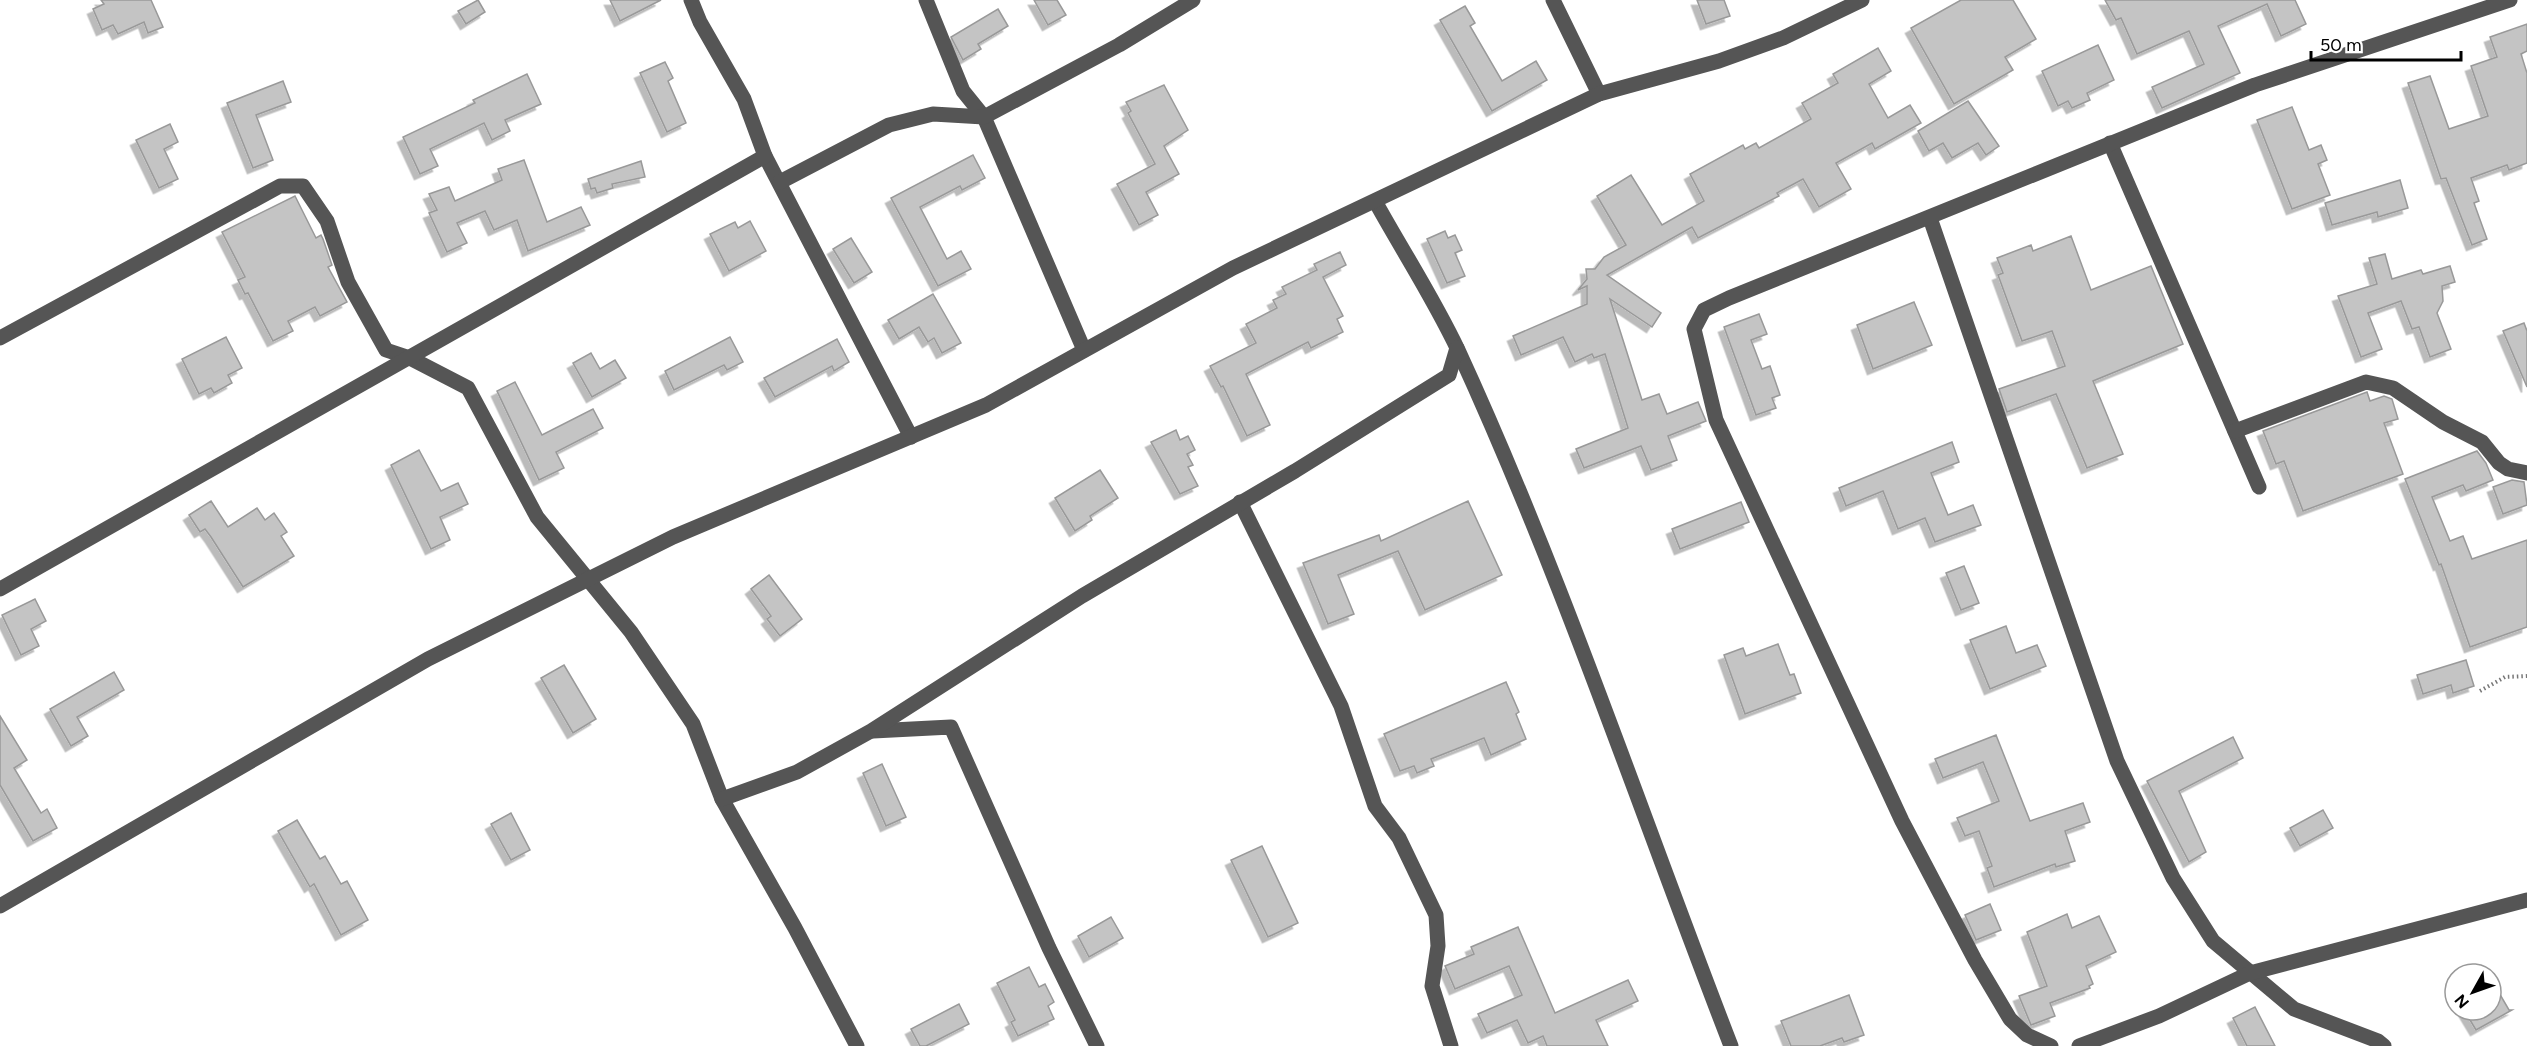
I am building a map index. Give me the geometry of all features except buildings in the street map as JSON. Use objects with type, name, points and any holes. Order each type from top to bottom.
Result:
[{"type":"street","points":[[691,0],[700,22],[744,99],[765,156],[911,437]]},
{"type":"street","points":[[926,0],[963,91],[984,117],[1084,350]]},
{"type":"street","points":[[780,182],[889,125],[933,114],[984,117],[1119,45],[1193,0]]},
{"type":"street","points":[[1553,0],[1599,94]]},
{"type":"street","points":[[0,906],[428,659],[673,537],[986,405],[1233,267],[1599,94],[1719,61],[1783,38],[1862,0]]},
{"type":"street","points":[[2051,1046],[2027,1035],[2010,1019],[1975,960],[1902,821],[1716,420],[1694,329],[1704,310],[1729,298],[1930,218],[2110,142],[2255,86],[2510,0]]},
{"type":"street","points":[[2110,142],[2259,487]]},
{"type":"street","points":[[0,589],[765,156]]},
{"type":"street","points":[[0,338],[280,186],[303,186],[327,221],[348,282],[386,350],[410,358],[468,388],[537,517],[631,632],[681,705],[693,724],[722,799],[858,1046]]},
{"type":"street","points":[[1375,201],[1457,348],[1575,633],[1731,1046]]},
{"type":"street","points":[[1930,218],[2117,760],[2173,878],[2214,941],[2294,1009],[2378,1041],[2384,1046]]},
{"type":"street","points":[[722,799],[797,772],[871,731],[1082,596],[1449,375],[1457,348]]},
{"type":"street","points":[[2235,431],[2366,382],[2375,383],[2393,388],[2443,422],[2482,442],[2499,463],[2508,469],[2527,473]]},
{"type":"street","points":[[1240,502],[1341,706],[1375,806],[1399,838],[1436,915],[1438,946],[1432,986],[1451,1046]]},
{"type":"street","points":[[871,731],[951,727],[1049,948],[1097,1046]]},
{"type":"street","points":[[2079,1046],[2159,1016],[2250,973],[2527,900]]},
{"type":"path","points":[[2480,691],[2505,677],[2527,676]]}]
